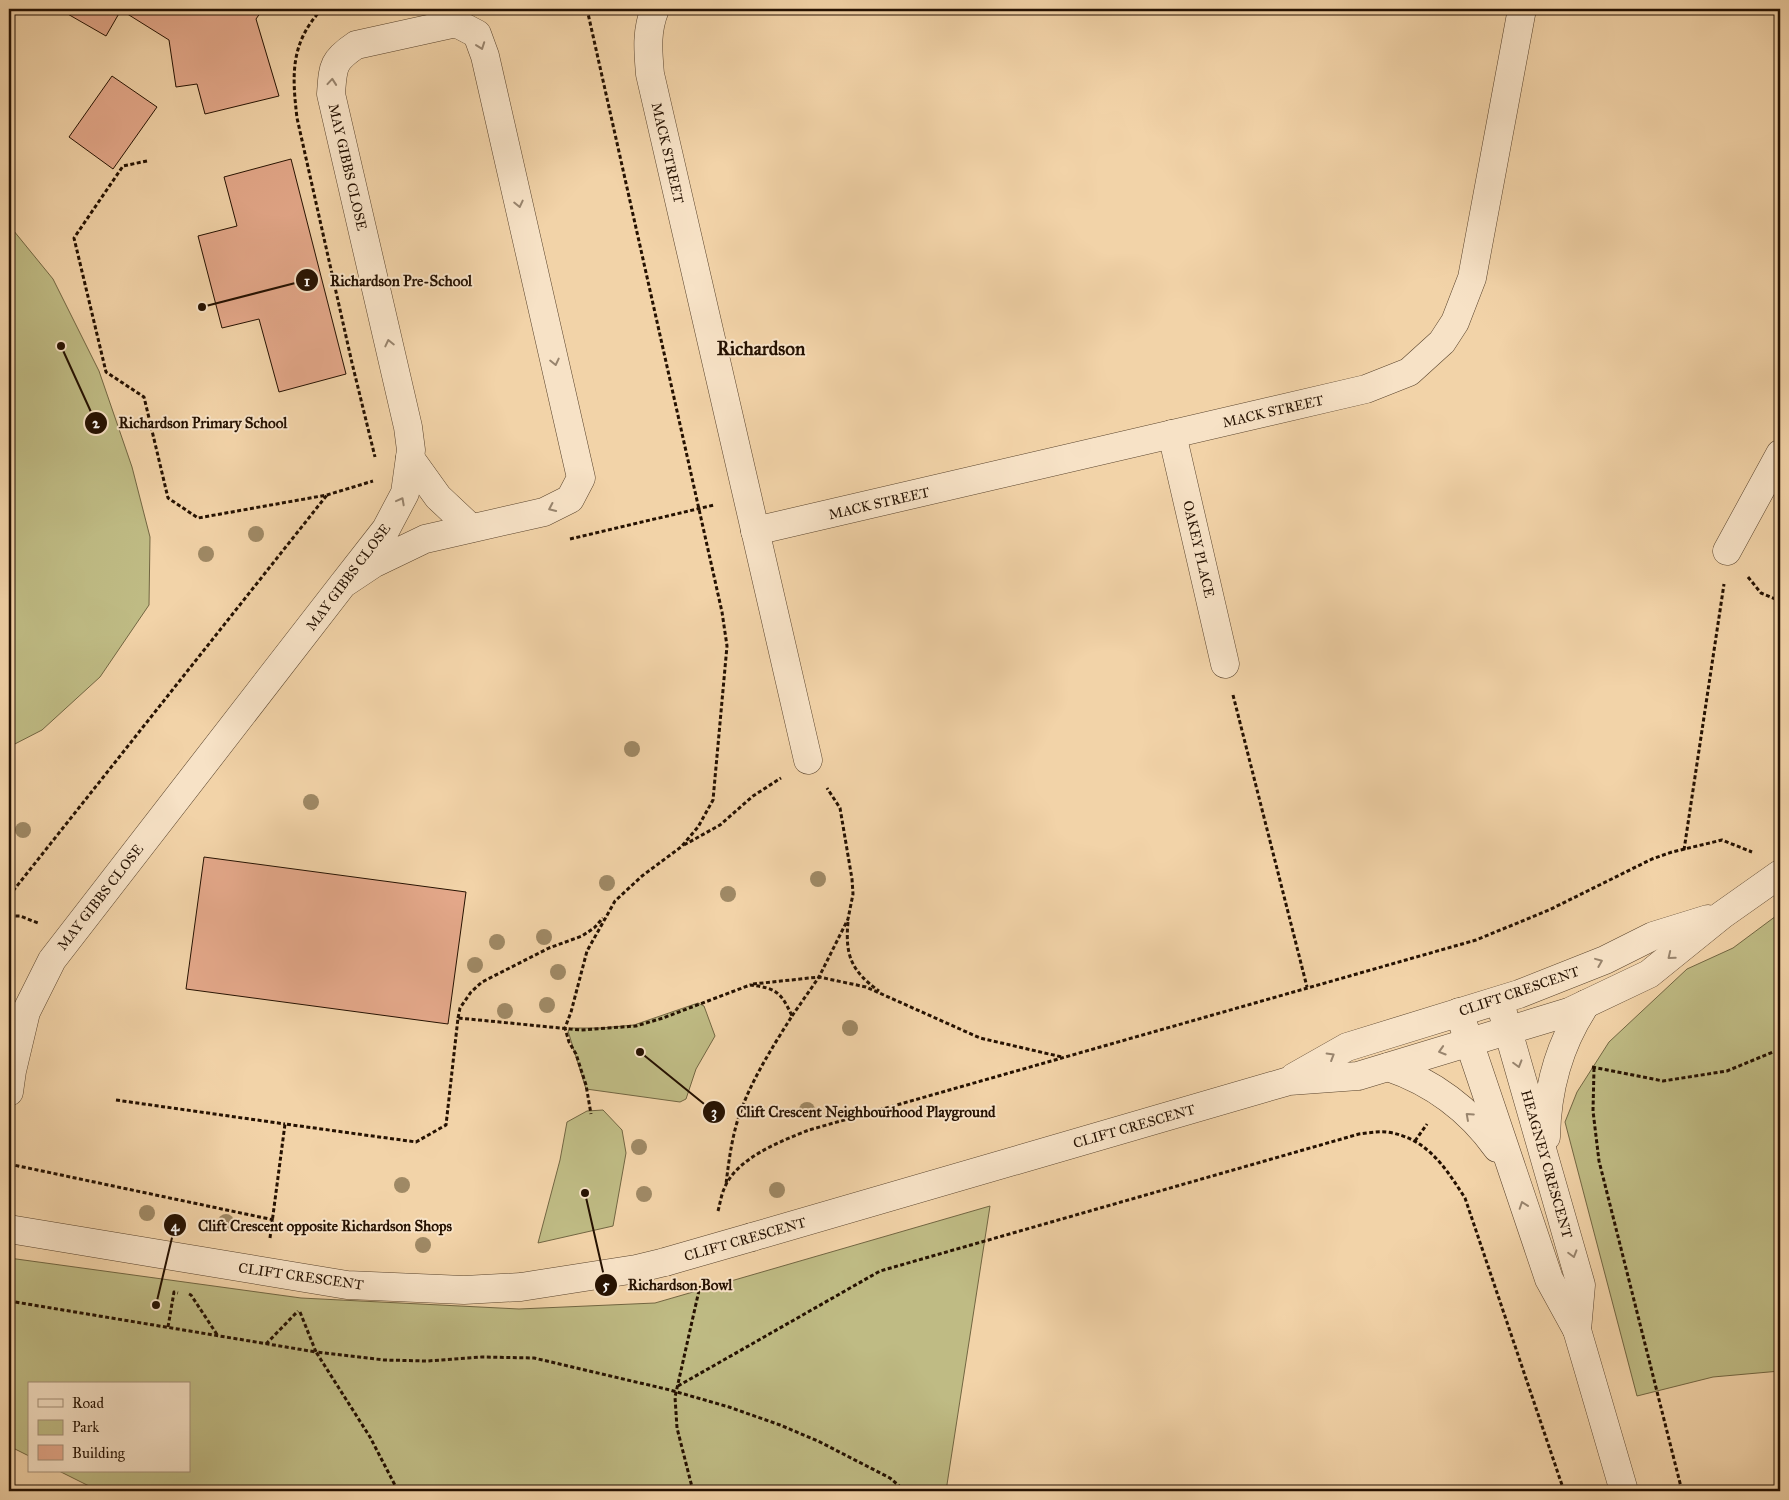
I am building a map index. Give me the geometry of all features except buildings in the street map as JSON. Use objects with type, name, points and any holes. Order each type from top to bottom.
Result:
[{"type":"street","name":"MACK STREET","points":[[655,9],[650,21],[647,38],[650,74],[808,760]]},
{"type":"street","name":"MACK STREET","points":[[755,531],[1366,389],[1409,372],[1442,342],[1455,322],[1472,278],[1522,9]]},
{"type":"street","name":"MAY GIBBS CLOSE","points":[[9,1092],[12,1070],[26,1012],[52,960],[343,584],[386,530],[405,493],[411,450],[408,427],[331,94],[333,68],[342,54],[356,45],[456,23],[477,34],[485,56],[581,478],[570,499],[544,512],[425,539],[373,564],[343,584]]},
{"type":"street","name":"OAKEY PLACE","points":[[1172,434],[1226,664]]},
{"type":"street","points":[[1727,551],[1780,454]]},
{"type":"street","points":[[409,463],[438,497],[471,528]]},
{"type":"street","name":"CLIFT CRESCENT","points":[[9,1229],[347,1285],[464,1290],[521,1287],[636,1269],[666,1262],[1289,1081],[1358,1076],[1569,1012],[1649,974],[1722,915],[1776,877]]},
{"type":"street","name":"CLIFT CRESCENT","points":[[1289,1081],[1347,1046],[1499,1000],[1605,960],[1653,936],[1722,915]]},
{"type":"street","name":"HEAGNEY CRESCENT","points":[[1499,1000],[1581,1285],[1577,1330]]},
{"type":"street","points":[[1545,1158],[1546,1111],[1556,1065],[1574,1021],[1586,1004]]},
{"type":"street","name":"HEAGNEY CRESCENT","points":[[1459,1012],[1510,1168],[1549,1279],[1577,1330],[1624,1491]]},
{"type":"street","points":[[1388,1067],[1408,1074],[1447,1096],[1483,1129],[1510,1168]]},
{"type":"path","points":[[587,9],[722,612],[727,646],[713,800],[698,827],[681,847]]},
{"type":"path","points":[[1748,9],[1780,13]]},
{"type":"path","points":[[147,161],[123,166],[74,238],[106,372],[144,397],[168,498],[198,518],[327,495],[381,479],[409,463]]},
{"type":"path","points":[[9,896],[327,495]]},
{"type":"path","points":[[564,540],[748,498]]},
{"type":"path","points":[[1727,551],[1761,593],[1780,601]]},
{"type":"path","points":[[1684,850],[1722,601],[1727,551]]},
{"type":"path","points":[[1226,664],[1307,987]]},
{"type":"path","points":[[591,1114],[586,1085],[565,1028],[587,951],[615,901],[642,876],[681,847],[720,825],[753,796],[808,760],[840,808],[852,879],[853,894],[846,941],[851,962],[867,982],[885,995]]},
{"type":"path","points":[[726,1185],[739,1168],[759,1152],[809,1130],[1476,940],[1549,910],[1672,852],[1722,840],[1756,854]]},
{"type":"path","points":[[116,1100],[416,1142],[446,1125],[458,1018],[460,1008],[471,992],[482,982],[549,948],[582,936],[594,928],[606,916]]},
{"type":"path","points":[[718,1213],[726,1185],[734,1133],[761,1065],[819,977],[848,919]]},
{"type":"path","points":[[458,1018],[581,1030],[636,1026],[663,1018],[750,985],[762,982],[819,977],[866,987],[980,1038],[1063,1058]]},
{"type":"path","points":[[750,985],[777,992],[784,999],[792,1016]]},
{"type":"path","points":[[1586,1065],[1663,1081],[1727,1071],[1780,1049]]},
{"type":"path","points":[[1594,1068],[1593,1111],[1599,1161],[1682,1491]]},
{"type":"path","points":[[9,1164],[274,1220],[286,1124]]},
{"type":"path","points":[[677,1386],[880,1271],[1359,1134],[1386,1132],[1412,1139],[1429,1151],[1446,1168],[1464,1198],[1564,1491]]},
{"type":"path","points":[[693,1491],[677,1428],[676,1393],[702,1278]]},
{"type":"path","points":[[168,1327],[174,1292],[191,1295],[218,1336]]},
{"type":"path","points":[[9,1301],[316,1352],[384,1360],[427,1361],[534,1358],[670,1390],[729,1407],[818,1441],[890,1478],[905,1491]]},
{"type":"path","points":[[299,1310],[316,1352],[370,1437],[398,1491]]},
{"type":"green space","points":[[9,225],[53,279],[99,371],[132,467],[150,537],[149,605],[100,677],[42,730],[9,747]]},
{"type":"green space","points":[[1780,913],[1780,1371],[1713,1377],[1637,1396],[1565,1122],[1577,1092],[1609,1042],[1687,969],[1733,948]]},
{"type":"green space","points":[[698,1003],[704,1006],[715,1036],[696,1069],[686,1099],[680,1102],[586,1089],[568,1031],[572,1028],[634,1025]]},
{"type":"green space","points":[[603,1110],[622,1130],[626,1153],[613,1226],[538,1243],[560,1160],[567,1122],[587,1111]]},
{"type":"green space","points":[[990,1206],[946,1491],[99,1491],[61,1472],[190,1472],[190,1382],[28,1382],[28,1456],[9,1446],[9,1258],[301,1298],[519,1309],[655,1303]]},
{"type":"place","name":"Richardson Pre-School","points":[[202,307]]},
{"type":"place","name":"Richardson Primary School","points":[[61,346]]},
{"type":"place","name":"Clift Crescent Neighbourhood Playground","points":[[640,1052]]},
{"type":"place","name":"Richardson Bowl","points":[[585,1193]]},
{"type":"place","name":"Clift Crescent opposite Richardson Shops","points":[[156,1305]]},
{"type":"district","name":"Richardson","points":[[761,348]]}]
